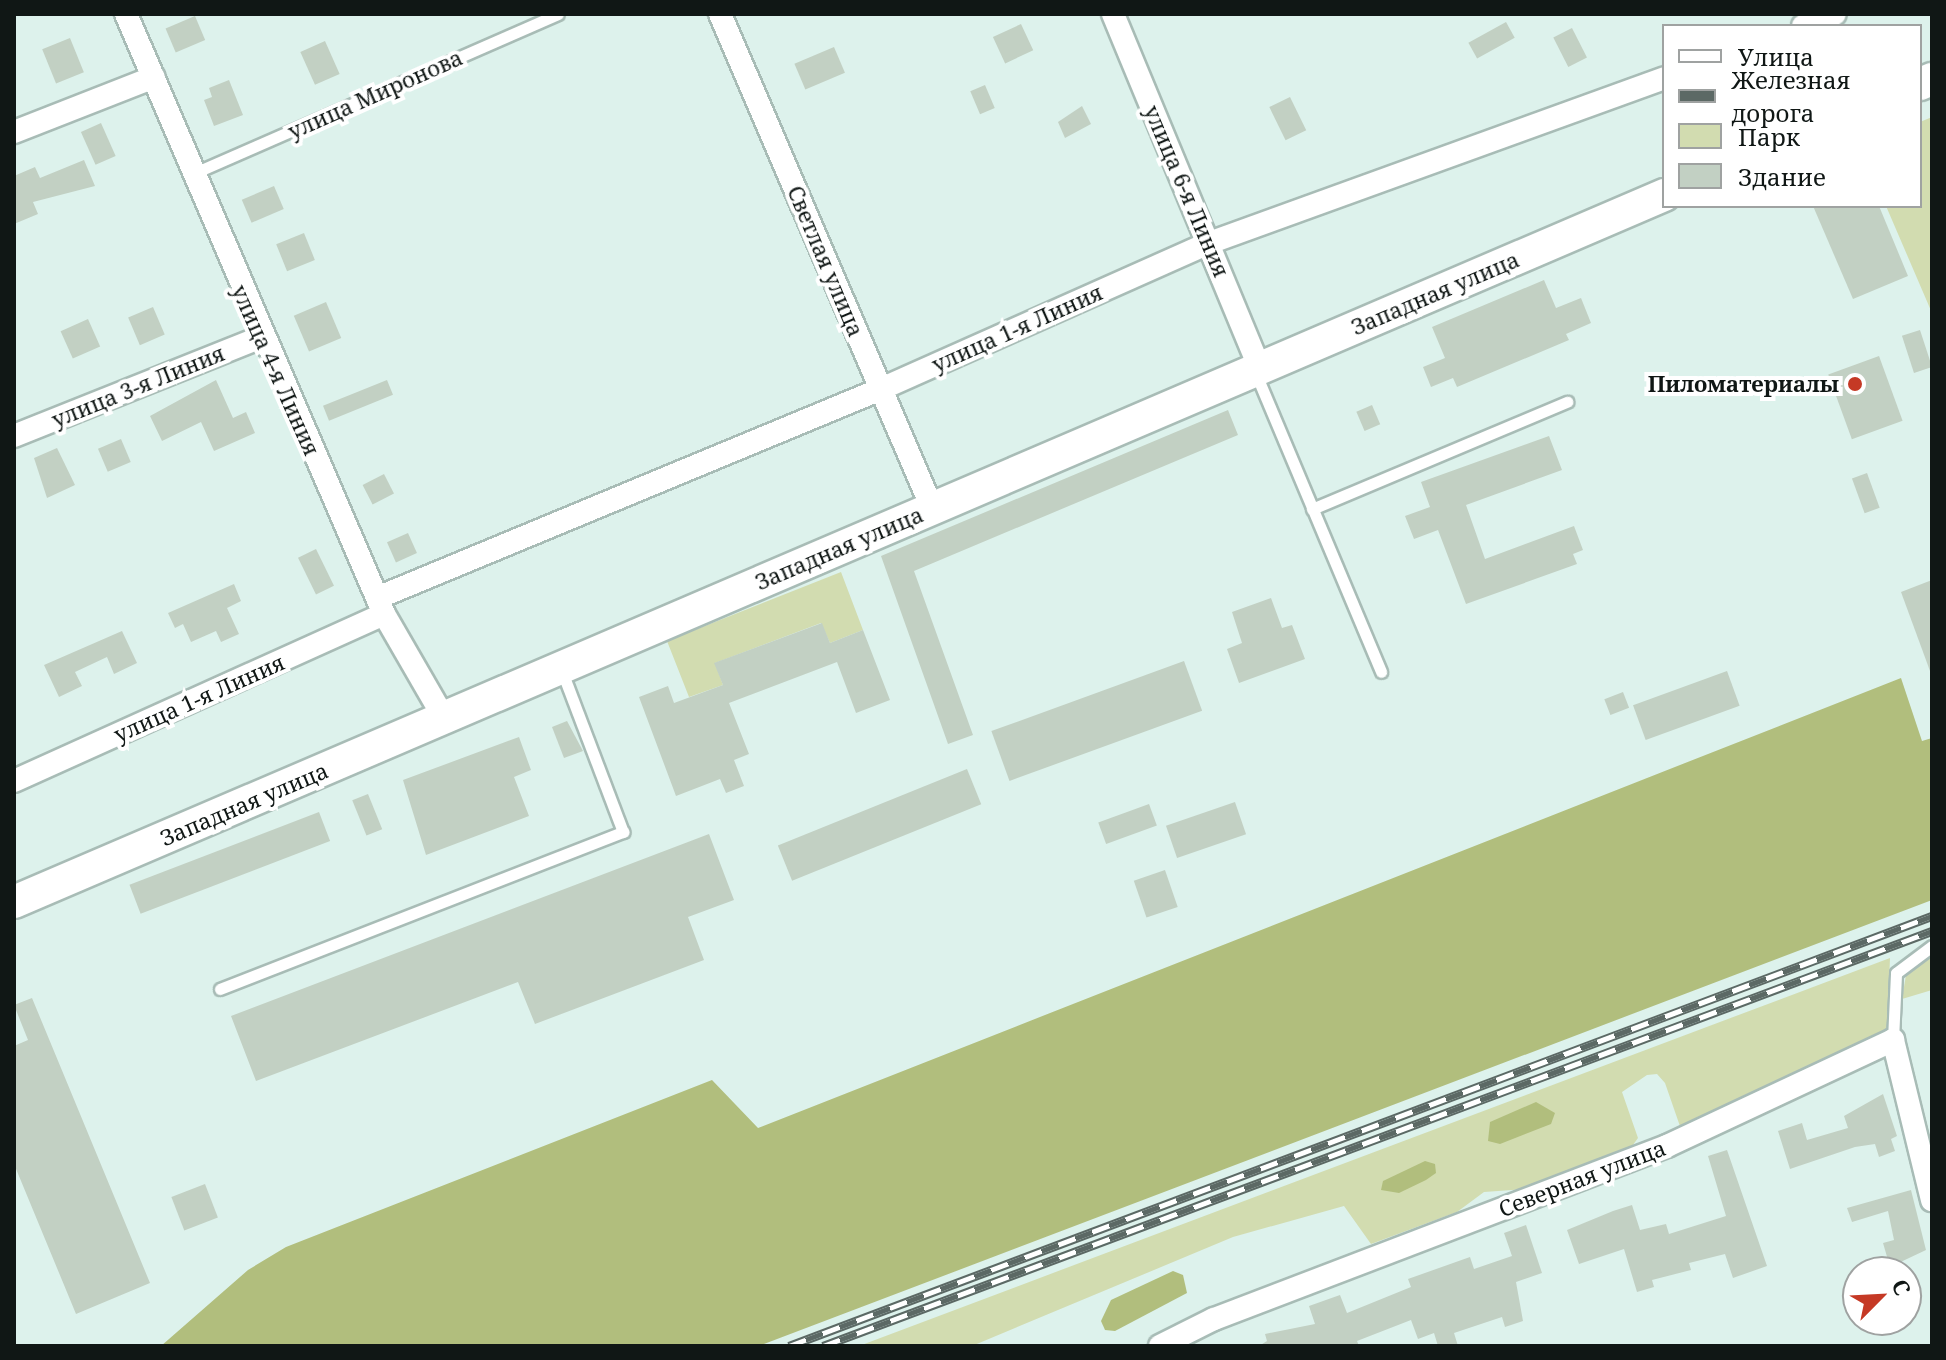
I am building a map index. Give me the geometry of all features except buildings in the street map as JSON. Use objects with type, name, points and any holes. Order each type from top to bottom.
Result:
[{"type":"street","name":"улица 4-я Линия","points":[[126,14],[261,337],[381,606],[444,718]]},
{"type":"street","name":"Светлая улица","points":[[720,14],[932,508]]},
{"type":"street","name":"улица 6-я Линия","points":[[1113,14],[1209,243],[1257,370]]},
{"type":"street","points":[[1808,24],[1835,14]]},
{"type":"street","points":[[14,132],[154,77]]},
{"type":"street","name":"улица 1-я Линия","points":[[14,781],[381,606],[1209,243],[1662,79]]},
{"type":"street","name":"Западная улица","points":[[14,902],[1662,196]]},
{"type":"street","name":"улица 3-я Линия","points":[[14,436],[261,337]]},
{"type":"street","points":[[1893,1040],[1932,1200]]},
{"type":"street","name":"Северная улица","points":[[1160,1346],[1214,1319],[1707,1129],[1893,1040]]},
{"type":"lane","name":"улица Миронова","points":[[191,174],[558,14]]},
{"type":"lane","points":[[1257,370],[1381,672]]},
{"type":"lane","points":[[1312,509],[1567,402]]},
{"type":"lane","points":[[220,989],[623,832],[560,668]]},
{"type":"lane","points":[[1893,1040],[1896,973],[1932,946]]},
{"type":"green space","points":[[1932,117],[1932,313],[1887,208],[1922,208],[1922,121]]},
{"type":"green space","points":[[841,572],[863,630],[830,643],[821,623],[715,663],[723,685],[689,697],[667,641]]},
{"type":"green space","points":[[1901,678],[1922,741],[1932,738],[1932,900],[759,1346],[161,1346],[248,1270],[286,1247],[712,1080],[758,1128]]},
{"type":"green space","points":[[1932,955],[1932,990],[1902,999],[1906,975]]},
{"type":"green space","points":[[1890,958],[1887,1034],[1682,1132],[1665,1083],[1657,1074],[1647,1075],[1622,1092],[1638,1138],[1630,1149],[1526,1189],[1484,1192],[1457,1212],[1371,1244],[1344,1206],[1233,1237],[972,1346],[859,1346]]},
{"type":"green space","points":[[1536,1102],[1555,1113],[1551,1124],[1500,1144],[1488,1141],[1490,1122]]},
{"type":"green space","points":[[1425,1161],[1435,1164],[1436,1173],[1426,1180],[1399,1193],[1381,1190],[1383,1181]]},
{"type":"green space","points":[[1173,1271],[1183,1275],[1187,1293],[1115,1331],[1105,1330],[1101,1321],[1111,1300]]},
{"type":"railway","points":[[789,1346],[1932,916]]},
{"type":"railway","points":[[823,1346],[1932,931]]},
{"type":"place","name":"Пиломатериалы","points":[[1855,384]]}]
